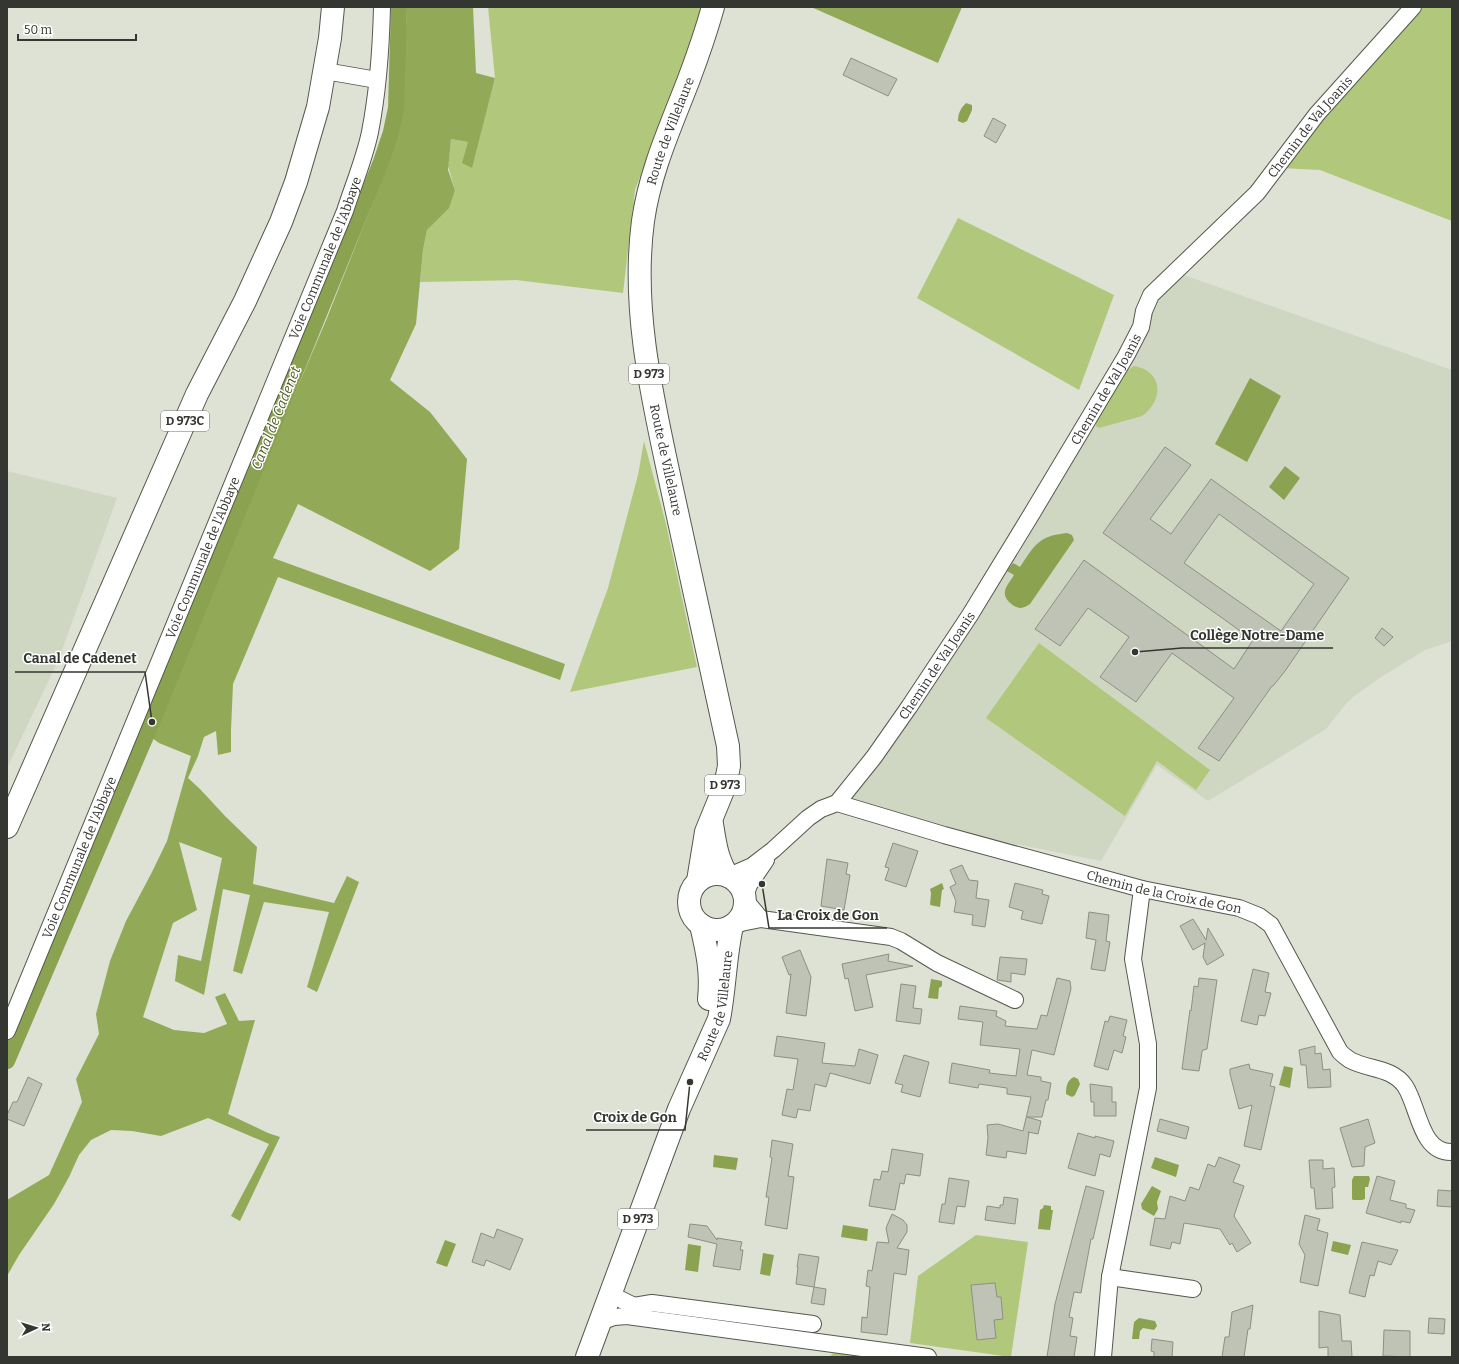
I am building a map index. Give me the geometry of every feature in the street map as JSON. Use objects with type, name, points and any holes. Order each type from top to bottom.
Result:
[{"type":"main road","name":"D 973C","points":[[7,827],[197,394],[245,301],[281,222],[307,148],[318,107],[325,71],[333,7]]},
{"type":"main road","name":"Route de Villelaure","points":[[698,881],[706,832],[724,788],[727,776],[729,766],[728,746],[651,388],[640,314],[640,258],[643,220],[650,184],[658,156],[699,51],[713,7]]},
{"type":"main road","points":[[711,821],[721,866],[729,876],[740,884],[746,899],[745,910],[741,918],[734,925],[725,930],[708,929],[694,918],[690,909],[689,899],[692,889],[698,881],[712,874],[729,876]]},
{"type":"main road","name":"Route de Villelaure","points":[[587,1357],[690,1082],[703,1038],[708,1011],[710,986],[709,956],[701,925]]},
{"type":"main road","name":"Route de Villelaure","points":[[690,1082],[719,1019],[722,1005],[726,958],[734,925]]},
{"type":"street","name":"Voie Communale de l'Abbaye","points":[[7,1031],[345,211],[370,133],[377,80],[382,7]]},
{"type":"street","name":"Chemin de Val Joanis","points":[[837,803],[874,757],[970,615],[1126,356],[1141,327],[1144,311],[1151,296],[1257,192],[1317,114],[1413,7]]},
{"type":"street","points":[[325,71],[377,80]]},
{"type":"street","points":[[729,876],[752,866],[773,850],[808,818],[821,809],[837,803]]},
{"type":"street","name":"Chemin de la Croix de Gon","points":[[837,803],[944,835],[1142,889],[1240,908],[1259,916],[1271,925],[1340,1052],[1349,1060],[1393,1074],[1405,1086],[1425,1135],[1433,1147],[1445,1153],[1452,1152]]},
{"type":"street","points":[[761,919],[746,899],[750,885],[773,850]]},
{"type":"street","points":[[1103,1357],[1110,1278],[1148,1088],[1148,1044],[1133,959],[1142,889]]},
{"type":"street","points":[[734,925],[761,919],[891,937],[901,941],[937,963],[1016,1000]]},
{"type":"street","points":[[1110,1278],[1193,1288]]},
{"type":"street","points":[[610,1294],[634,1306],[650,1319]]},
{"type":"street","points":[[634,1306],[652,1303],[813,1324]]},
{"type":"street","points":[[600,1322],[614,1317],[627,1316],[818,1349],[928,1357]]},
{"type":"shaded area","points":[[407,7],[473,7],[476,73],[495,78],[472,168],[462,163],[468,142],[451,139],[448,170],[455,190],[449,208],[427,230],[423,250],[416,324],[390,380],[430,412],[467,459],[459,549],[430,571],[298,504],[273,558],[565,664],[560,680],[278,577],[233,684],[231,752],[218,755],[216,731],[204,737],[198,756],[188,778],[257,847],[253,884],[334,903],[347,876],[359,882],[317,992],[307,987],[329,912],[264,902],[242,974],[233,971],[250,895],[223,889],[204,995],[175,981],[178,955],[201,961],[222,858],[179,842],[197,910],[173,923],[143,1017],[174,1030],[204,1033],[227,1024],[215,997],[225,993],[239,1021],[255,1020],[228,1114],[280,1137],[240,1221],[231,1216],[269,1144],[208,1118],[161,1136],[132,1131],[111,1130],[91,1140],[79,1155],[54,1204],[19,1255],[7,1276],[7,1200],[49,1175],[82,1102],[76,1079],[99,1034],[96,1014],[110,961],[126,921],[167,841],[191,756],[159,743],[152,738],[209,595],[327,318],[373,202],[394,141],[402,110]]},
{"type":"shaded area","points":[[488,7],[704,7],[635,190],[623,293],[516,280],[420,282],[423,250],[427,230],[455,190],[448,166],[451,139],[468,142],[471,168],[495,78]]},
{"type":"shaded area","points":[[811,7],[962,7],[938,63]]},
{"type":"shaded area","points":[[1421,7],[1452,7],[1452,221],[1320,170],[1281,168],[1344,86]]},
{"type":"shaded area","points":[[966,103],[972,105],[972,110],[967,121],[963,123],[958,121],[958,118],[960,111]]},
{"type":"shaded area","points":[[958,218],[1114,295],[1079,390],[917,298]]},
{"type":"shaded area","points":[[1178,273],[1452,370],[1452,641],[1425,650],[1381,677],[1353,697],[1326,729],[1208,801],[1157,765],[1101,861],[966,834],[844,796],[952,636],[1150,304]]},
{"type":"shaded area","points":[[1134,366],[1146,370],[1156,381],[1157,393],[1152,406],[1142,416],[1099,428],[1096,426],[1096,420],[1126,371]]},
{"type":"shaded area","points":[[1250,378],[1281,396],[1247,462],[1215,444]]},
{"type":"shaded area","points":[[644,441],[666,524],[697,667],[570,692],[608,588],[638,475]]},
{"type":"shaded area","points":[[1285,466],[1300,478],[1284,500],[1269,487]]},
{"type":"shaded area","points":[[7,471],[117,498],[58,661],[7,768]]},
{"type":"shaded area","points":[[1067,533],[1072,535],[1074,540],[1030,604],[1021,608],[1012,605],[1007,600],[1005,591],[1014,575],[1007,571],[1013,563],[1020,567],[1034,547],[1043,539],[1057,534]]},
{"type":"shaded area","points":[[1039,643],[1210,770],[1196,790],[1157,761],[1125,816],[986,718]]},
{"type":"shaded area","points":[[942,883],[944,889],[942,890],[940,907],[930,905],[930,889]]},
{"type":"shaded area","points":[[931,979],[942,981],[942,986],[939,988],[938,999],[928,998]]},
{"type":"shaded area","points":[[1284,1066],[1293,1068],[1290,1088],[1279,1085]]},
{"type":"shaded area","points":[[1074,1077],[1078,1079],[1080,1084],[1075,1095],[1072,1097],[1066,1094],[1066,1089],[1068,1082]]},
{"type":"shaded area","points":[[714,1155],[738,1158],[736,1170],[713,1167]]},
{"type":"shaded area","points":[[1155,1157],[1179,1165],[1176,1177],[1151,1168]]},
{"type":"shaded area","points":[[1354,1176],[1369,1176],[1370,1179],[1368,1187],[1365,1187],[1365,1199],[1352,1199],[1352,1180]]},
{"type":"shaded area","points":[[1152,1186],[1161,1191],[1157,1202],[1158,1209],[1154,1216],[1142,1209],[1141,1204]]},
{"type":"shaded area","points":[[1044,1205],[1051,1206],[1051,1210],[1053,1210],[1050,1230],[1038,1229],[1040,1210]]},
{"type":"shaded area","points":[[843,1225],[868,1229],[867,1241],[841,1237]]},
{"type":"shaded area","points":[[976,1235],[1028,1242],[1011,1357],[910,1343],[918,1276]]},
{"type":"shaded area","points":[[445,1240],[456,1244],[447,1267],[436,1263]]},
{"type":"shaded area","points":[[1333,1241],[1351,1245],[1348,1255],[1331,1251]]},
{"type":"shaded area","points":[[688,1244],[701,1246],[698,1272],[685,1270]]},
{"type":"shaded area","points":[[763,1253],[774,1255],[770,1276],[760,1274]]},
{"type":"shaded area","points":[[1139,1318],[1155,1321],[1157,1326],[1154,1330],[1143,1328],[1140,1331],[1139,1339],[1132,1339],[1134,1322]]},
{"type":"shaded area","points":[[836,1351],[851,1353],[855,1357],[829,1357]]},
{"type":"building","points":[[851,58],[897,79],[888,96],[843,75]]},
{"type":"building","points":[[993,118],[1006,125],[996,143],[984,136]]},
{"type":"building","points":[[1165,447],[1191,465],[1150,519],[1171,534],[1211,479],[1349,578],[1285,671],[1272,686],[1219,761],[1198,748],[1234,698],[1172,653],[1136,702],[1100,677],[1129,637],[1088,608],[1060,646],[1035,629],[1084,560],[1234,669],[1253,640],[1103,533]],"holes":[[[1219,514],[1314,584],[1281,631],[1184,563]]]},
{"type":"building","points":[[1382,628],[1393,637],[1384,646],[1375,638]]},
{"type":"building","points":[[893,843],[918,851],[906,887],[885,880],[889,868],[885,867]]},
{"type":"building","points":[[827,859],[848,863],[846,874],[850,875],[844,910],[821,906]]},
{"type":"building","points":[[962,865],[969,880],[978,881],[976,898],[989,900],[985,927],[972,925],[973,915],[954,912],[956,901],[950,887],[956,884],[950,870]]},
{"type":"building","points":[[1015,883],[1043,890],[1042,894],[1049,896],[1042,924],[1021,919],[1023,911],[1009,907]]},
{"type":"building","points":[[1089,912],[1109,915],[1106,941],[1110,942],[1105,971],[1091,969],[1096,940],[1086,938]]},
{"type":"building","points":[[1193,919],[1206,940],[1208,928],[1224,955],[1207,965],[1203,957],[1205,943],[1193,950],[1180,926]]},
{"type":"building","points":[[800,950],[811,977],[806,1016],[786,1013],[791,974],[789,975],[782,957]]},
{"type":"building","points":[[889,954],[888,961],[913,966],[866,975],[873,1007],[855,1011],[848,978],[845,979],[842,964]]},
{"type":"building","points":[[1000,957],[1027,959],[1025,975],[1011,973],[1011,982],[997,980]]},
{"type":"building","points":[[1253,969],[1269,973],[1265,992],[1271,993],[1265,1016],[1259,1015],[1257,1025],[1241,1021]]},
{"type":"building","points":[[1057,978],[1070,981],[1071,989],[1054,1055],[1032,1050],[1027,1075],[1041,1077],[1041,1081],[1051,1083],[1048,1100],[1046,1100],[1042,1117],[1027,1117],[1041,1121],[1038,1134],[1029,1132],[1026,1154],[1007,1151],[1006,1158],[986,1155],[988,1138],[987,1125],[998,1124],[1023,1131],[1031,1097],[1007,1094],[1007,1088],[979,1084],[978,1088],[949,1083],[952,1063],[990,1070],[989,1073],[1016,1076],[1020,1049],[980,1045],[983,1022],[958,1019],[960,1006],[997,1011],[996,1016],[1006,1021],[1005,1026],[1037,1029],[1041,1015],[1047,1016]]},
{"type":"building","points":[[1199,978],[1217,980],[1207,1049],[1203,1050],[1202,1052],[1199,1071],[1182,1069],[1194,986],[1198,987]]},
{"type":"building","points":[[901,984],[916,986],[913,1008],[922,1009],[920,1024],[896,1021]]},
{"type":"building","points":[[1110,1016],[1127,1020],[1123,1036],[1126,1037],[1122,1053],[1114,1050],[1108,1070],[1094,1066],[1105,1021],[1108,1022]]},
{"type":"building","points":[[777,1036],[825,1043],[822,1063],[855,1066],[859,1049],[878,1055],[870,1084],[830,1073],[826,1087],[815,1084],[810,1111],[798,1109],[796,1118],[782,1115],[787,1089],[793,1090],[798,1059],[774,1056]]},
{"type":"building","points":[[1315,1046],[1315,1054],[1321,1053],[1323,1070],[1330,1069],[1331,1087],[1308,1088],[1306,1065],[1301,1065],[1299,1050]]},
{"type":"building","points":[[904,1055],[929,1062],[920,1097],[901,1092],[903,1085],[895,1083]]},
{"type":"building","points":[[1249,1064],[1250,1069],[1273,1074],[1270,1086],[1275,1087],[1261,1150],[1244,1146],[1252,1105],[1239,1109],[1230,1074],[1230,1069]]},
{"type":"building","points":[[28,1077],[42,1084],[24,1126],[7,1119],[7,1115],[13,1102],[17,1102]]},
{"type":"building","points":[[1090,1084],[1112,1087],[1112,1102],[1116,1102],[1116,1116],[1094,1116],[1094,1102],[1091,1102]]},
{"type":"building","points":[[1160,1119],[1189,1127],[1186,1139],[1157,1131]]},
{"type":"building","points":[[1368,1119],[1375,1143],[1365,1147],[1364,1166],[1352,1167],[1340,1128]]},
{"type":"building","points":[[1078,1133],[1114,1141],[1110,1157],[1100,1154],[1095,1176],[1068,1168]]},
{"type":"building","points":[[772,1140],[793,1144],[788,1176],[794,1177],[787,1229],[765,1225],[769,1197],[766,1197],[772,1158],[770,1157]]},
{"type":"building","points":[[892,1149],[923,1154],[920,1176],[906,1174],[904,1184],[900,1183],[895,1210],[869,1206],[874,1179],[880,1180],[882,1171],[888,1172]]},
{"type":"building","points":[[1219,1157],[1240,1165],[1233,1182],[1244,1186],[1234,1216],[1251,1243],[1237,1252],[1232,1243],[1230,1245],[1220,1229],[1184,1223],[1180,1244],[1172,1242],[1170,1249],[1150,1245],[1155,1218],[1165,1219],[1170,1196],[1185,1201],[1190,1187],[1199,1190],[1208,1164],[1215,1167]]},
{"type":"building","points":[[1309,1160],[1323,1160],[1323,1169],[1334,1168],[1335,1187],[1332,1188],[1333,1208],[1316,1209],[1314,1188],[1311,1188]]},
{"type":"building","points":[[1377,1176],[1395,1181],[1390,1200],[1406,1204],[1406,1208],[1415,1210],[1410,1223],[1401,1221],[1401,1223],[1366,1213]]},
{"type":"building","points":[[949,1178],[969,1181],[965,1207],[957,1206],[954,1224],[939,1222],[942,1204],[945,1204]]},
{"type":"building","points":[[1086,1186],[1104,1191],[1093,1239],[1091,1239],[1081,1293],[1074,1292],[1069,1317],[1073,1318],[1070,1336],[1077,1337],[1074,1357],[1047,1357],[1055,1304]]},
{"type":"building","points":[[1438,1190],[1452,1191],[1452,1207],[1437,1206]]},
{"type":"building","points":[[1004,1197],[1018,1199],[1015,1224],[985,1220],[987,1206],[1000,1208],[1000,1205],[1003,1205]]},
{"type":"building","points":[[892,1214],[903,1220],[907,1225],[907,1232],[897,1248],[909,1250],[906,1275],[894,1273],[887,1335],[861,1332],[862,1317],[867,1318],[870,1287],[866,1286],[868,1270],[872,1271],[877,1242],[889,1243],[886,1228]]},
{"type":"building","points":[[1305,1215],[1320,1219],[1317,1230],[1328,1233],[1318,1286],[1300,1282],[1305,1255],[1299,1244]]},
{"type":"building","points":[[690,1224],[707,1226],[717,1240],[717,1238],[742,1242],[740,1250],[743,1250],[740,1270],[713,1266],[717,1244],[688,1237]]},
{"type":"building","points":[[497,1229],[523,1239],[510,1270],[486,1260],[484,1266],[472,1262],[481,1233],[494,1238]]},
{"type":"building","points":[[1362,1242],[1398,1250],[1391,1265],[1378,1261],[1374,1276],[1370,1275],[1365,1297],[1349,1293]]},
{"type":"building","points":[[799,1254],[819,1257],[814,1287],[796,1284]]},
{"type":"building","points":[[995,1283],[997,1297],[1001,1297],[1003,1319],[994,1320],[996,1338],[977,1340],[971,1285]]},
{"type":"building","points":[[814,1287],[826,1289],[824,1305],[811,1303]]},
{"type":"building","points":[[1253,1305],[1244,1357],[1222,1357],[1225,1337],[1229,1337],[1232,1312]]},
{"type":"building","points":[[1319,1311],[1340,1315],[1342,1341],[1351,1341],[1352,1357],[1328,1357],[1328,1347],[1319,1348]]},
{"type":"building","points":[[1429,1318],[1445,1319],[1444,1334],[1428,1333]]},
{"type":"building","points":[[1384,1330],[1410,1331],[1410,1357],[1383,1356]]},
{"type":"building","points":[[1152,1339],[1173,1342],[1172,1357],[1154,1357],[1154,1352],[1151,1351]]},
{"type":"waterway","name":"Canal de Cadenet","points":[[7,1061],[152,722],[381,162],[391,132],[396,108],[399,7]]},
{"type":"place","name":"Collège Notre-Dame","points":[[1135,652]]},
{"type":"place","name":"Canal de Cadenet","points":[[152,722]]},
{"type":"place","name":"La Croix de Gon","points":[[762,884]]},
{"type":"place","name":"Croix de Gon","points":[[690,1082]]}]
